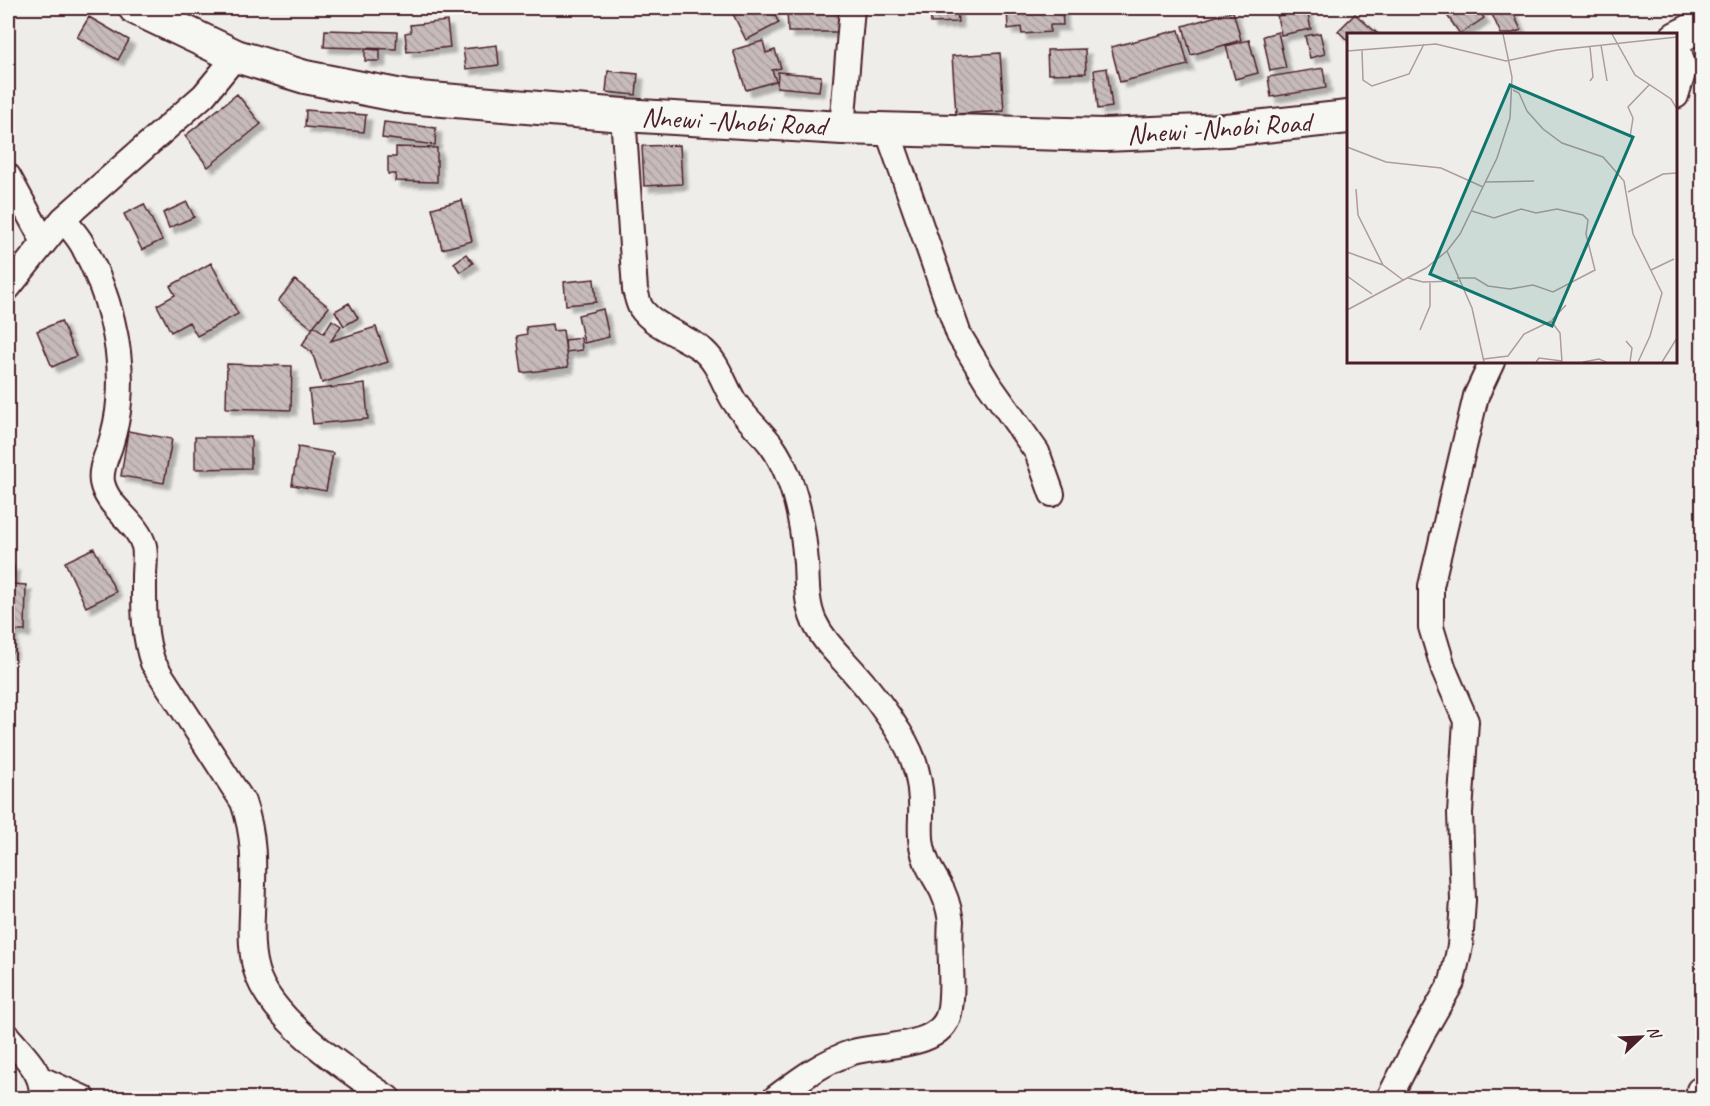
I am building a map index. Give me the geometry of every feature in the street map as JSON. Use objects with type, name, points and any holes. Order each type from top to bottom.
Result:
[{"type":"main road","name":"Nnewi -Nnobi Road","points":[[135,8],[236,56],[304,77],[407,97],[623,115],[842,128],[1104,135],[1226,130],[1347,117]]},
{"type":"main road","points":[[1677,38],[1702,25]]},
{"type":"street","points":[[842,128],[852,8]]},
{"type":"street","points":[[1677,42],[1684,70],[1677,93]]},
{"type":"street","points":[[8,288],[63,219],[204,95],[236,56]]},
{"type":"street","points":[[623,115],[635,291],[640,307],[658,324],[674,331],[702,350],[716,365],[734,401],[780,460],[792,485],[798,511],[805,546],[809,600],[813,619],[822,636],[854,672],[900,733],[915,762],[921,801],[922,844],[929,871],[939,884],[951,921],[949,1013],[942,1028],[929,1038],[854,1052],[820,1066],[775,1098]]},
{"type":"street","points":[[887,129],[958,335],[988,383],[1037,452],[1052,494]]},
{"type":"street","points":[[8,176],[44,242]]},
{"type":"street","points":[[63,219],[82,243],[98,277],[112,319],[119,357],[119,402],[102,470],[102,481],[105,493],[138,533],[144,547],[146,643],[153,663],[239,795],[251,824],[254,845],[251,931],[256,970],[266,996],[294,1027],[388,1098]]},
{"type":"street","points":[[1389,1098],[1452,982],[1460,946],[1463,900],[1460,813],[1466,721],[1444,670],[1431,627],[1431,586],[1476,396],[1491,363]]},
{"type":"street","points":[[8,1037],[30,1063],[40,1088],[83,1098]]},
{"type":"building","points":[[730,8],[771,8],[779,23],[746,40]]},
{"type":"building","points":[[787,8],[844,8],[844,32],[788,32]]},
{"type":"building","points":[[930,8],[957,8],[958,22],[931,23]]},
{"type":"building","points":[[1007,8],[1062,8],[1063,25],[1050,25],[1050,32],[1022,34],[1021,27],[1008,29]]},
{"type":"building","points":[[1442,8],[1477,8],[1484,18],[1459,33]]},
{"type":"building","points":[[1489,8],[1511,8],[1521,30],[1501,33]]},
{"type":"building","points":[[1307,10],[1311,29],[1281,35],[1277,16]]},
{"type":"building","points":[[1233,11],[1241,40],[1191,55],[1183,26]]},
{"type":"building","points":[[1355,14],[1377,33],[1347,33],[1347,40],[1338,31]]},
{"type":"building","points":[[89,17],[129,40],[118,60],[77,37]]},
{"type":"building","points":[[447,21],[450,47],[407,52],[405,33],[411,32],[410,25]]},
{"type":"building","points":[[325,30],[397,32],[396,49],[324,47]]},
{"type":"building","points":[[1179,30],[1188,65],[1120,82],[1111,47]]},
{"type":"building","points":[[1278,32],[1286,68],[1270,71],[1263,36]]},
{"type":"building","points":[[1320,33],[1325,54],[1310,58],[1305,36]]},
{"type":"building","points":[[1249,40],[1258,73],[1235,79],[1226,46]]},
{"type":"building","points":[[763,41],[766,53],[775,50],[781,68],[772,70],[776,81],[746,90],[733,50]]},
{"type":"building","points":[[497,45],[499,65],[466,69],[463,49]]},
{"type":"building","points":[[365,49],[380,50],[380,61],[365,61]]},
{"type":"building","points":[[1085,49],[1086,73],[1048,74],[1047,50]]},
{"type":"building","points":[[1000,53],[1004,111],[956,114],[952,56]]},
{"type":"building","points":[[1107,68],[1112,107],[1098,109],[1094,70]]},
{"type":"building","points":[[1323,68],[1326,88],[1271,97],[1268,77]]},
{"type":"building","points":[[608,71],[638,74],[636,95],[606,92]]},
{"type":"building","points":[[778,72],[821,76],[819,91],[777,87]]},
{"type":"building","points":[[237,94],[261,124],[208,167],[185,136]]},
{"type":"building","points":[[306,110],[366,115],[364,132],[305,127]]},
{"type":"building","points":[[384,122],[436,128],[435,145],[382,138]]},
{"type":"building","points":[[680,145],[682,184],[644,186],[642,146]]},
{"type":"building","points":[[396,147],[437,148],[437,182],[395,181],[396,174],[388,174],[388,157],[396,157]]},
{"type":"building","points":[[462,200],[472,241],[442,249],[432,208]]},
{"type":"building","points":[[187,202],[194,217],[169,228],[163,213]]},
{"type":"building","points":[[144,204],[162,240],[142,250],[124,214]]},
{"type":"building","points":[[466,254],[473,263],[460,272],[454,263]]},
{"type":"building","points":[[211,263],[238,314],[197,336],[189,322],[171,332],[157,305],[175,295],[170,286]]},
{"type":"building","points":[[594,279],[596,302],[566,305],[564,282]]},
{"type":"building","points":[[295,280],[329,307],[312,328],[278,301]]},
{"type":"building","points":[[349,303],[358,318],[344,326],[335,311]]},
{"type":"building","points":[[603,309],[609,337],[584,343],[578,315]]},
{"type":"building","points":[[332,320],[341,326],[331,341],[376,327],[388,362],[322,383],[312,352],[302,345],[314,326],[324,333]]},
{"type":"building","points":[[61,321],[76,356],[52,367],[37,331]]},
{"type":"building","points":[[552,324],[553,331],[563,330],[568,367],[522,373],[517,336],[527,334],[526,327]]},
{"type":"building","points":[[581,338],[582,350],[566,352],[565,340]]},
{"type":"building","points":[[227,364],[292,366],[291,410],[226,408]]},
{"type":"building","points":[[365,384],[368,419],[313,424],[309,390]]},
{"type":"building","points":[[128,431],[172,439],[164,483],[121,476]]},
{"type":"building","points":[[195,437],[251,437],[251,468],[195,469]]},
{"type":"building","points":[[298,447],[333,453],[326,491],[292,485]]},
{"type":"building","points":[[94,548],[116,592],[86,607],[65,562]]},
{"type":"building","points":[[8,566],[14,566],[13,584],[26,585],[25,631],[12,631],[12,653],[8,653]]}]
